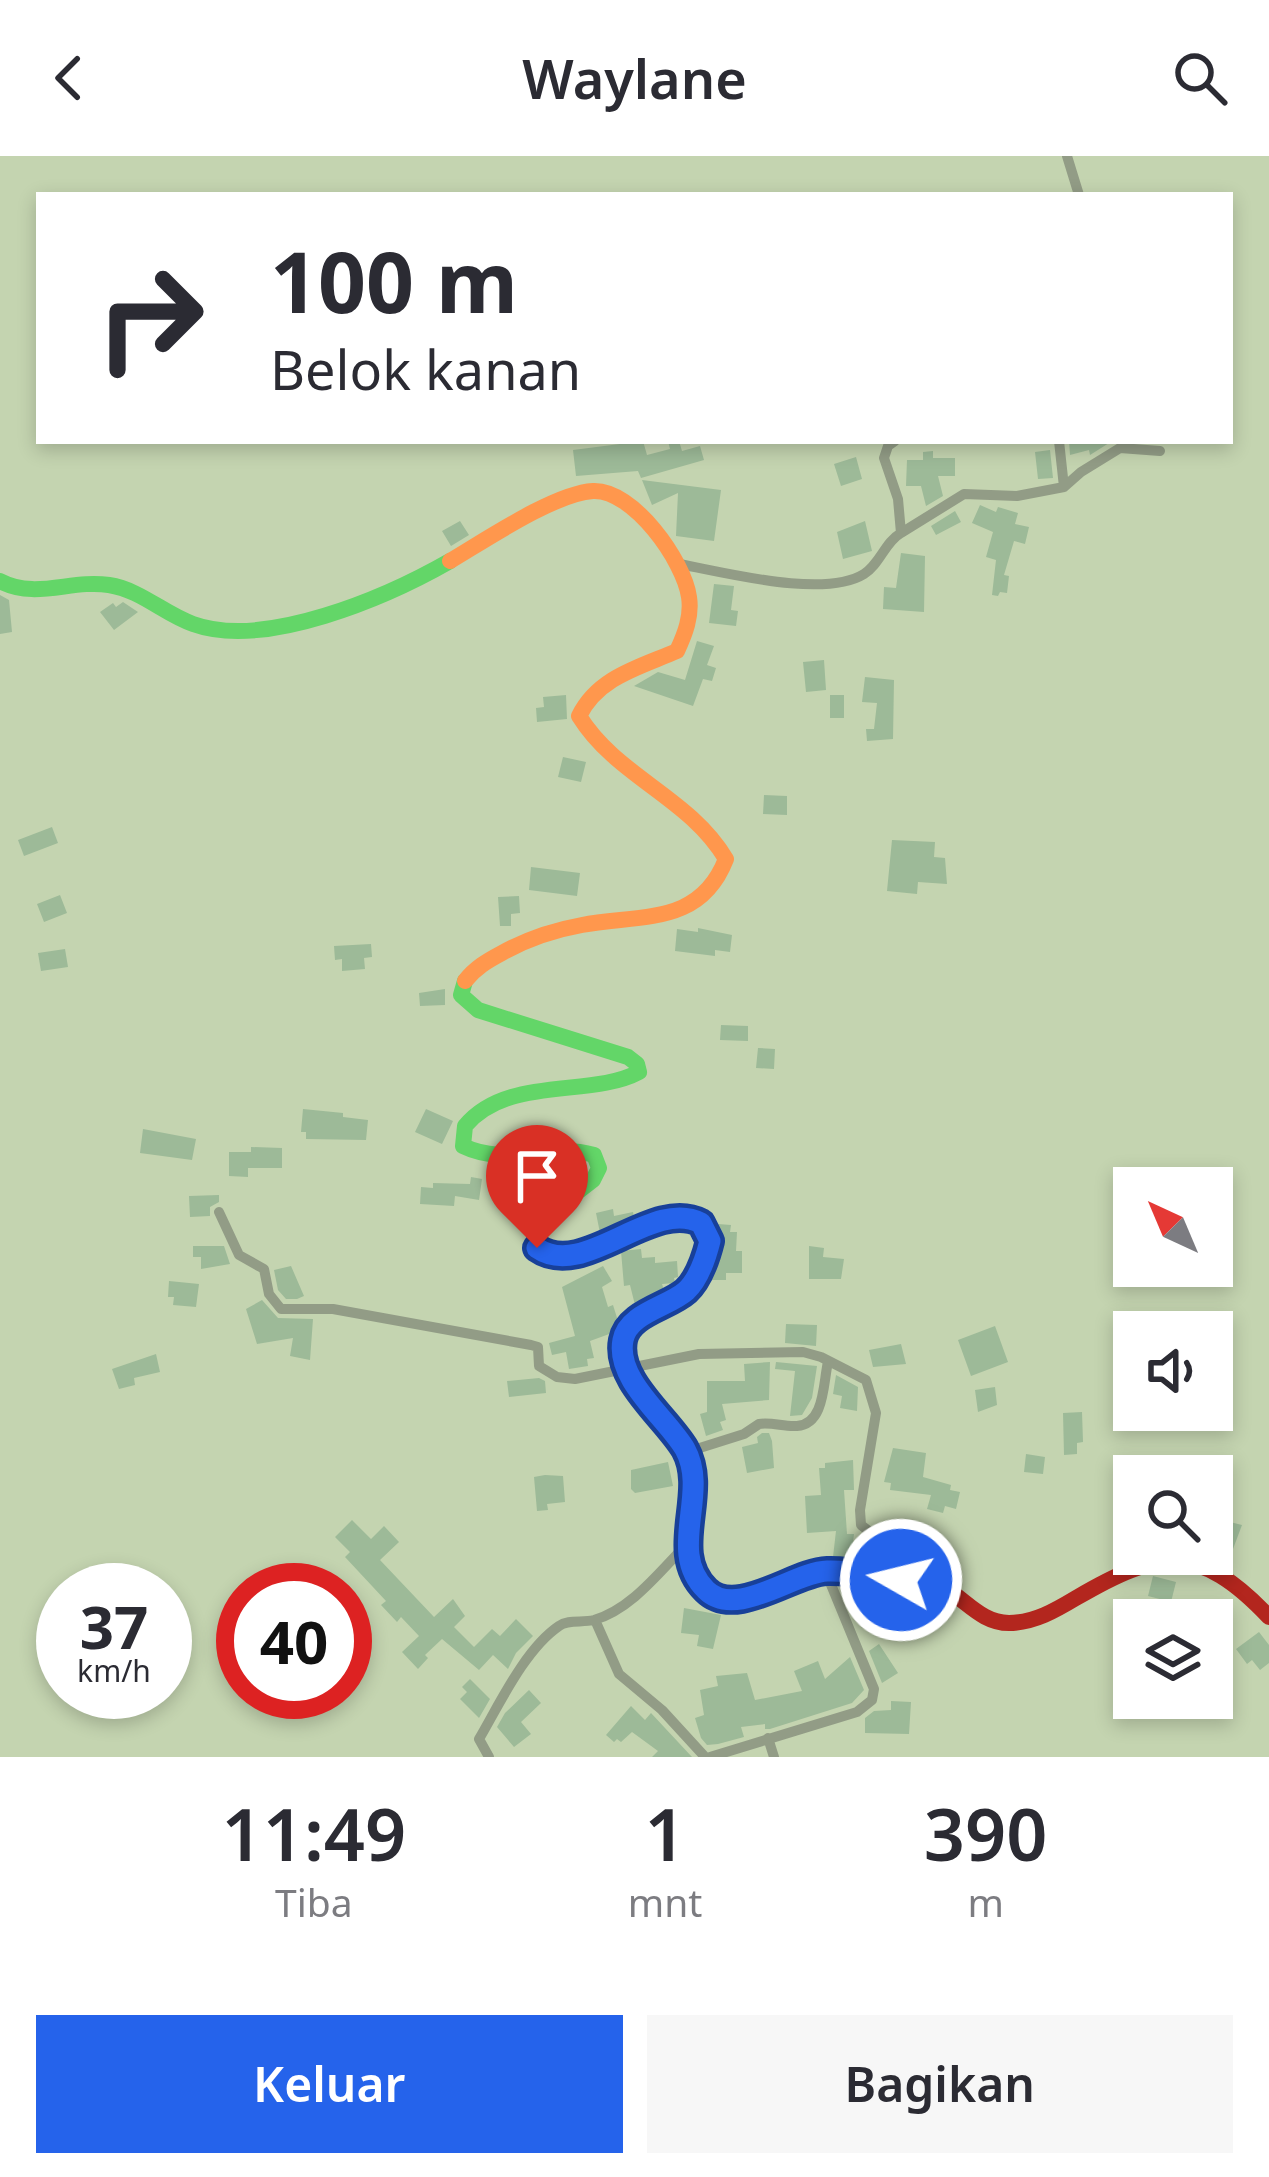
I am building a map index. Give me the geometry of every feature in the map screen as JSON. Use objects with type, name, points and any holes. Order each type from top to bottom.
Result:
[{"type":"street","points":[[1067,156],[1078,192]]},
{"type":"street","points":[[891,444],[884,458],[898,499],[901,533]]},
{"type":"street","points":[[1059,444],[1064,487]]},
{"type":"street","points":[[679,564],[780,581],[831,584],[862,575],[901,533],[964,494],[1017,496],[1064,487],[1120,448],[1160,451]]},
{"type":"street","points":[[0,580],[11,589],[107,584],[125,589],[174,619],[210,631],[274,627],[406,585],[513,522],[592,490],[615,492],[632,506],[679,564],[690,606],[689,624],[677,651],[608,682],[584,702],[579,716],[589,738],[718,840],[726,859],[699,900],[673,911],[527,939],[475,968],[464,980],[460,995],[478,1010],[628,1057],[639,1072],[613,1083],[561,1085],[486,1109],[465,1123],[463,1146],[474,1153],[511,1158],[577,1149],[593,1155],[599,1168],[593,1180],[535,1226],[537,1248],[545,1254],[568,1257],[679,1216],[701,1223],[710,1241],[687,1290],[634,1323],[624,1334],[622,1348],[627,1371],[687,1452],[693,1503],[687,1557],[706,1591],[722,1600],[749,1597],[825,1570],[939,1585]]},
{"type":"street","points":[[219,1212],[239,1255],[264,1268],[269,1294],[281,1309],[333,1310],[531,1345],[538,1347],[538,1366],[567,1379],[699,1354],[802,1352],[866,1380],[875,1413],[861,1525],[996,1623],[1035,1622],[1145,1563],[1187,1564],[1235,1585],[1269,1617]]},
{"type":"street","points":[[687,1452],[744,1434],[758,1424],[810,1423],[818,1414],[827,1362]]},
{"type":"street","points":[[484,1757],[479,1739],[490,1715],[544,1639],[561,1623],[595,1620],[630,1601],[686,1544]]},
{"type":"street","points":[[595,1620],[619,1674],[707,1757],[857,1712],[872,1700],[874,1689],[825,1570]]},
{"type":"street","points":[[768,1738],[774,1757]]},
{"type":"building","points":[[644,444],[647,455],[680,444],[682,451],[700,446],[704,460],[641,478],[638,471],[576,476],[573,450]]},
{"type":"building","points":[[1069,444],[1107,444],[1090,455],[1089,450],[1070,455]]},
{"type":"building","points":[[1050,450],[1053,478],[1038,479],[1035,452]]},
{"type":"building","points":[[933,451],[933,458],[955,458],[955,476],[938,476],[943,496],[926,506],[921,486],[906,486],[907,460],[923,460],[923,452]]},
{"type":"building","points":[[856,457],[862,479],[841,486],[834,464]]},
{"type":"building","points":[[642,480],[721,490],[714,541],[676,536],[678,493],[652,505]]},
{"type":"building","points":[[980,505],[1018,513],[1015,524],[1029,527],[1025,544],[1014,541],[1004,575],[1009,576],[1007,593],[998,596],[992,595],[996,560],[986,557],[993,532],[972,523]]},
{"type":"building","points":[[955,511],[961,522],[936,535],[931,526]]},
{"type":"building","points":[[460,521],[469,535],[451,546],[442,531]]},
{"type":"building","points":[[865,521],[872,551],[843,559],[837,532]]},
{"type":"building","points":[[901,553],[925,556],[924,612],[883,609],[884,587],[896,588]]},
{"type":"building","points":[[714,584],[734,586],[731,610],[738,611],[736,626],[709,623]]},
{"type":"building","points":[[0,595],[9,600],[12,632],[0,634]]},
{"type":"building","points":[[123,602],[138,612],[114,630],[100,612]]},
{"type":"building","points":[[697,641],[714,646],[707,665],[716,668],[712,681],[703,679],[693,706],[634,686],[658,672],[685,680]]},
{"type":"building","points":[[824,660],[826,690],[806,692],[803,662]]},
{"type":"building","points":[[865,677],[894,680],[893,739],[867,741],[866,729],[874,729],[877,703],[862,702]]},
{"type":"building","points":[[566,695],[567,719],[537,722],[536,708],[544,707],[543,697]]},
{"type":"building","points":[[830,695],[844,695],[844,718],[830,718]]},
{"type":"building","points":[[563,757],[586,762],[581,782],[558,777]]},
{"type":"building","points":[[764,795],[787,796],[787,815],[763,814]]},
{"type":"building","points":[[52,827],[58,843],[24,856],[18,840]]},
{"type":"building","points":[[892,840],[935,842],[934,857],[945,858],[947,884],[918,882],[917,894],[887,891]]},
{"type":"building","points":[[531,867],[580,873],[577,896],[529,890]]},
{"type":"building","points":[[60,895],[67,913],[44,922],[37,904]]},
{"type":"building","points":[[519,896],[520,913],[511,914],[511,926],[500,926],[498,897]]},
{"type":"building","points":[[698,928],[732,935],[730,952],[715,950],[715,956],[675,951],[677,929],[698,932]]},
{"type":"building","points":[[371,944],[372,957],[364,958],[365,969],[342,971],[342,959],[335,960],[334,946]]},
{"type":"building","points":[[65,949],[68,967],[41,971],[38,953]]},
{"type":"building","points":[[445,989],[445,1005],[420,1006],[419,993]]},
{"type":"building","points":[[721,1025],[748,1026],[748,1041],[720,1040]]},
{"type":"building","points":[[758,1048],[775,1049],[774,1069],[756,1068]]},
{"type":"building","points":[[303,1109],[368,1120],[366,1140],[306,1139],[306,1132],[301,1132]]},
{"type":"building","points":[[426,1109],[453,1121],[442,1144],[415,1132]]},
{"type":"building","points":[[143,1129],[196,1139],[192,1160],[140,1153]]},
{"type":"building","points":[[251,1147],[282,1148],[282,1168],[248,1168],[248,1177],[229,1176],[229,1152],[251,1152]]},
{"type":"building","points":[[471,1177],[482,1179],[479,1200],[455,1196],[454,1206],[420,1204],[421,1187],[470,1184]]},
{"type":"building","points":[[219,1195],[210,1216],[190,1217],[189,1196]]},
{"type":"building","points":[[613,1209],[614,1216],[633,1212],[634,1217],[600,1233],[596,1213]]},
{"type":"building","points":[[718,1224],[731,1225],[730,1232],[737,1232],[736,1251],[742,1251],[742,1273],[726,1273],[726,1280],[712,1280],[722,1244]]},
{"type":"building","points":[[193,1246],[224,1246],[230,1264],[201,1269],[201,1257],[193,1257]]},
{"type":"building","points":[[809,1246],[824,1248],[823,1257],[844,1259],[841,1279],[809,1279]]},
{"type":"building","points":[[641,1249],[642,1258],[655,1257],[655,1263],[677,1261],[678,1277],[635,1305],[630,1285],[624,1286],[621,1251]]},
{"type":"building","points":[[291,1266],[304,1296],[297,1299],[286,1299],[278,1290],[274,1270]]},
{"type":"building","points":[[603,1266],[612,1281],[602,1287],[618,1321],[612,1333],[590,1341],[594,1358],[587,1359],[588,1366],[569,1369],[566,1352],[552,1355],[549,1343],[575,1336],[562,1287]]},
{"type":"building","points":[[169,1281],[199,1284],[196,1307],[173,1305],[174,1297],[168,1297]]},
{"type":"building","points":[[262,1300],[278,1318],[313,1319],[310,1360],[290,1356],[293,1338],[257,1344],[246,1309]]},
{"type":"building","points":[[786,1324],[817,1325],[816,1346],[785,1343]]},
{"type":"building","points":[[995,1326],[1008,1362],[971,1376],[958,1340]]},
{"type":"building","points":[[901,1344],[906,1364],[873,1367],[869,1350]]},
{"type":"building","points":[[156,1354],[160,1372],[134,1378],[135,1385],[119,1389],[112,1369]]},
{"type":"building","points":[[770,1362],[769,1400],[722,1404],[723,1430],[706,1436],[700,1414],[707,1412],[707,1381],[745,1381],[744,1364]]},
{"type":"building","points":[[776,1362],[817,1366],[812,1398],[802,1415],[790,1416],[795,1371],[775,1369]]},
{"type":"building","points":[[836,1375],[858,1387],[857,1411],[840,1408],[842,1396],[833,1394]]},
{"type":"building","points":[[507,1381],[545,1381],[546,1393],[509,1397]]},
{"type":"building","points":[[995,1387],[997,1405],[978,1412],[975,1390]]},
{"type":"building","points":[[1082,1412],[1083,1442],[1077,1443],[1077,1454],[1064,1455],[1063,1413]]},
{"type":"building","points":[[762,1433],[769,1433],[772,1441],[774,1468],[747,1473],[742,1447],[758,1443]]},
{"type":"building","points":[[893,1448],[926,1453],[923,1477],[960,1492],[956,1509],[945,1506],[943,1513],[927,1509],[931,1495],[890,1490],[891,1483],[884,1482]]},
{"type":"building","points":[[1026,1454],[1045,1457],[1043,1474],[1024,1472]]},
{"type":"building","points":[[853,1460],[854,1490],[844,1490],[847,1534],[854,1534],[851,1559],[833,1557],[836,1531],[807,1533],[805,1496],[821,1495],[819,1468],[825,1468],[825,1463]]},
{"type":"building","points":[[668,1462],[673,1486],[635,1493],[631,1489],[631,1470]]},
{"type":"building","points":[[563,1476],[565,1502],[547,1504],[548,1510],[537,1511],[534,1477]]},
{"type":"building","points":[[352,1520],[371,1539],[384,1526],[399,1542],[380,1560],[434,1617],[453,1599],[465,1616],[454,1627],[474,1647],[492,1629],[500,1636],[516,1619],[533,1636],[508,1669],[493,1655],[479,1670],[442,1639],[418,1669],[402,1652],[419,1636],[381,1605],[386,1601],[372,1586],[372,1563],[351,1563],[345,1557],[350,1552],[335,1537]]},
{"type":"building","points":[[1233,1523],[1242,1525],[1233,1549]]},
{"type":"building","points":[[1153,1576],[1176,1582],[1172,1599],[1148,1596]]},
{"type":"building","points":[[684,1608],[721,1615],[713,1649],[697,1646],[699,1635],[681,1633]]},
{"type":"building","points":[[1259,1632],[1269,1645],[1269,1663],[1260,1670],[1252,1660],[1247,1664],[1236,1649]]},
{"type":"building","points":[[879,1644],[898,1673],[882,1683],[869,1651]]},
{"type":"building","points":[[850,1657],[864,1690],[852,1703],[770,1729],[765,1724],[741,1727],[744,1737],[718,1744],[707,1745],[701,1738],[695,1718],[704,1715],[700,1690],[718,1686],[716,1676],[747,1673],[755,1700],[802,1691],[794,1671],[818,1661],[825,1679]]},
{"type":"building","points":[[470,1679],[490,1699],[479,1718],[460,1699]]},
{"type":"building","points":[[529,1690],[541,1703],[521,1722],[531,1734],[514,1747],[497,1727]]},
{"type":"building","points":[[891,1701],[911,1702],[909,1734],[865,1733],[865,1718],[874,1711],[891,1710]]},
{"type":"building","points":[[631,1706],[645,1720],[651,1713],[692,1757],[652,1757],[658,1751],[632,1732],[614,1742],[606,1735]]},
{"type":"traffic: fast","points":[[0,581],[27,589],[109,585],[193,624],[255,630],[360,604],[450,561]]},
{"type":"traffic: fast","points":[[465,981],[461,995],[478,1010],[628,1057],[637,1064],[639,1072],[619,1080],[503,1100],[465,1126],[463,1146],[479,1152],[594,1155],[599,1168],[593,1180],[535,1225],[537,1248],[557,1256]]},
{"type":"traffic: slow","points":[[450,561],[540,509],[577,494],[608,494],[640,514],[678,565],[689,597],[687,625],[677,651],[609,683],[579,716],[613,755],[693,819],[726,859],[715,881],[685,906],[541,936],[491,959],[465,981]]},
{"type":"traffic: slow","points":[[557,1256],[664,1222],[702,1223],[710,1241],[695,1280],[678,1296],[633,1322],[623,1340],[622,1357],[636,1387],[689,1458],[693,1489],[689,1541]]},
{"type":"traffic: jam","points":[[689,1541],[699,1579],[709,1592],[729,1600],[755,1597],[820,1571],[865,1572],[935,1584],[991,1619],[1018,1622],[1053,1611],[1131,1570],[1177,1561],[1220,1576],[1269,1617]]},
{"type":"route","points":[[537,1248],[568,1257],[679,1216],[701,1223],[710,1241],[687,1290],[634,1323],[624,1334],[622,1348],[627,1371],[687,1452],[693,1503],[687,1557],[706,1591],[722,1600],[749,1597],[825,1570],[901,1580]]}]
